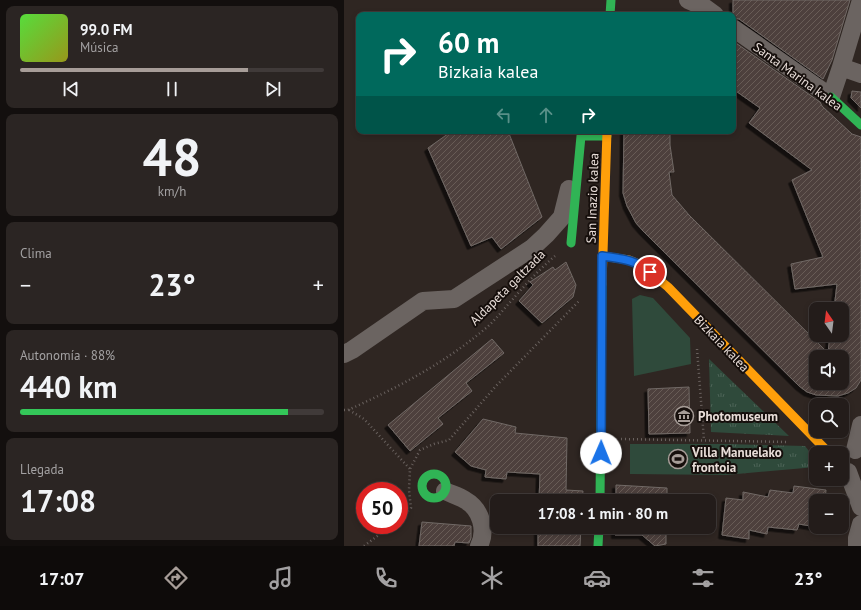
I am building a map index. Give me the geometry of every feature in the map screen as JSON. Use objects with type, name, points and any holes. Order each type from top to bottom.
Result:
[{"type":"street","points":[[610,12],[611,0]]},
{"type":"street","points":[[688,0],[704,7],[711,12]]},
{"type":"street","points":[[831,97],[861,0]]},
{"type":"street","name":"Santa Marina kalea","points":[[736,30],[831,97],[861,125]]},
{"type":"street","points":[[841,67],[861,74]]},
{"type":"street","points":[[581,136],[598,134]]},
{"type":"street","name":"San Inazio kalea","points":[[600,494],[602,256],[607,134]]},
{"type":"street","points":[[571,243],[581,136]]},
{"type":"street","points":[[344,354],[423,301],[454,299],[532,248],[562,217],[569,189],[570,154],[581,136]]},
{"type":"street","name":"Bizkaia kalea","points":[[602,256],[629,260],[641,265],[668,287],[822,446]]},
{"type":"street","points":[[855,450],[861,426]]},
{"type":"street","points":[[849,473],[861,484]]},
{"type":"street","points":[[849,478],[861,507]]},
{"type":"street","points":[[445,491],[466,500],[474,507],[481,517],[483,530],[481,541],[478,546]]},
{"type":"street","points":[[857,546],[857,538],[861,524]]},
{"type":"street","points":[[598,546],[599,534]]},
{"type":"path","name":"Aldapeta galtzada","points":[[344,410],[348,410],[424,373],[462,347],[487,327],[541,268],[571,243]]},
{"type":"path","points":[[408,511],[411,508],[409,490],[410,468],[420,450],[449,440],[496,386],[580,300],[580,293]]},
{"type":"path","points":[[697,348],[704,440]]},
{"type":"path","points":[[348,410],[364,419],[410,468]]},
{"type":"path","points":[[615,439],[794,442]]},
{"type":"path","points":[[364,546],[380,534]]},
{"type":"green space","points":[[640,295],[653,298],[690,338],[691,364],[634,376],[632,299]]},
{"type":"green space","points":[[709,359],[789,436],[711,432]]},
{"type":"green space","name":"Villa Manuelako frontoia","points":[[630,444],[727,444],[726,475],[630,474]]},
{"type":"green space","points":[[727,444],[805,446],[809,451],[809,468],[726,475]]},
{"type":"building","points":[[733,0],[850,0],[832,60],[823,79],[739,19],[736,18],[736,12],[733,12]]},
{"type":"building","points":[[736,43],[820,102],[822,106],[852,134],[861,137],[861,380],[856,388],[848,393],[838,396],[816,395],[807,392],[799,386],[643,231],[636,223],[627,206],[623,193],[624,134],[670,134],[674,172],[669,172],[672,195],[689,215],[809,334],[809,342],[817,342],[825,350],[809,350],[809,390],[849,390],[849,350],[828,350],[829,342],[849,342],[849,302],[835,302],[837,284],[795,289],[791,264],[823,257],[792,180],[812,170],[749,123],[760,108],[736,91]]},
{"type":"building","points":[[852,91],[861,92],[861,108],[851,98]]},
{"type":"building","points":[[448,134],[509,134],[542,217],[501,249],[492,237],[471,246],[428,148]]},
{"type":"building","points":[[566,262],[576,285],[573,297],[542,323],[519,301],[533,285],[530,282],[553,267],[555,270]]},
{"type":"building","points":[[492,339],[504,353],[466,383],[472,391],[438,418],[443,424],[410,451],[388,425]]},
{"type":"building","points":[[689,387],[690,433],[649,434],[648,389]]},
{"type":"building","points":[[483,419],[516,427],[515,433],[567,438],[566,490],[583,491],[583,494],[539,494],[540,474],[507,472],[506,479],[485,477],[486,470],[471,466],[455,452]]},
{"type":"building","points":[[616,485],[667,488],[667,494],[616,494]]},
{"type":"building","points":[[794,486],[826,490],[826,494],[809,494],[809,526],[799,524],[797,530],[768,527],[767,534],[749,530],[749,539],[722,535],[726,498],[743,500],[743,492],[768,497],[770,490],[793,493]]},
{"type":"building","points":[[422,522],[471,526],[471,538],[469,543],[455,542],[454,546],[419,546]]},
{"type":"building","points":[[538,534],[581,534],[580,546],[538,546]]},
{"type":"building","points":[[666,534],[666,544],[655,546],[642,535],[615,535]]},
{"type":"traffic: fast","points":[[610,12],[611,0]]},
{"type":"traffic: fast","points":[[831,97],[861,125]]},
{"type":"traffic: fast","points":[[571,243],[581,136],[607,136]]},
{"type":"traffic: fast","points":[[600,494],[602,284]]},
{"type":"traffic: fast","points":[[434,474],[443,477],[446,486],[443,495],[434,498],[425,495],[422,486],[425,477],[434,474]]},
{"type":"traffic: fast","points":[[598,546],[599,534]]},
{"type":"traffic: slow","points":[[602,284],[607,134]]},
{"type":"traffic: slow","points":[[602,256],[629,260],[641,265],[668,287],[822,446]]},
{"type":"place","name":"Photomuseum","points":[[684,416]]},
{"type":"place","name":"Villa Manuelako frontoia","points":[[678,459]]},
{"type":"route","points":[[601,453],[602,256],[629,260],[641,265],[650,272]]}]
